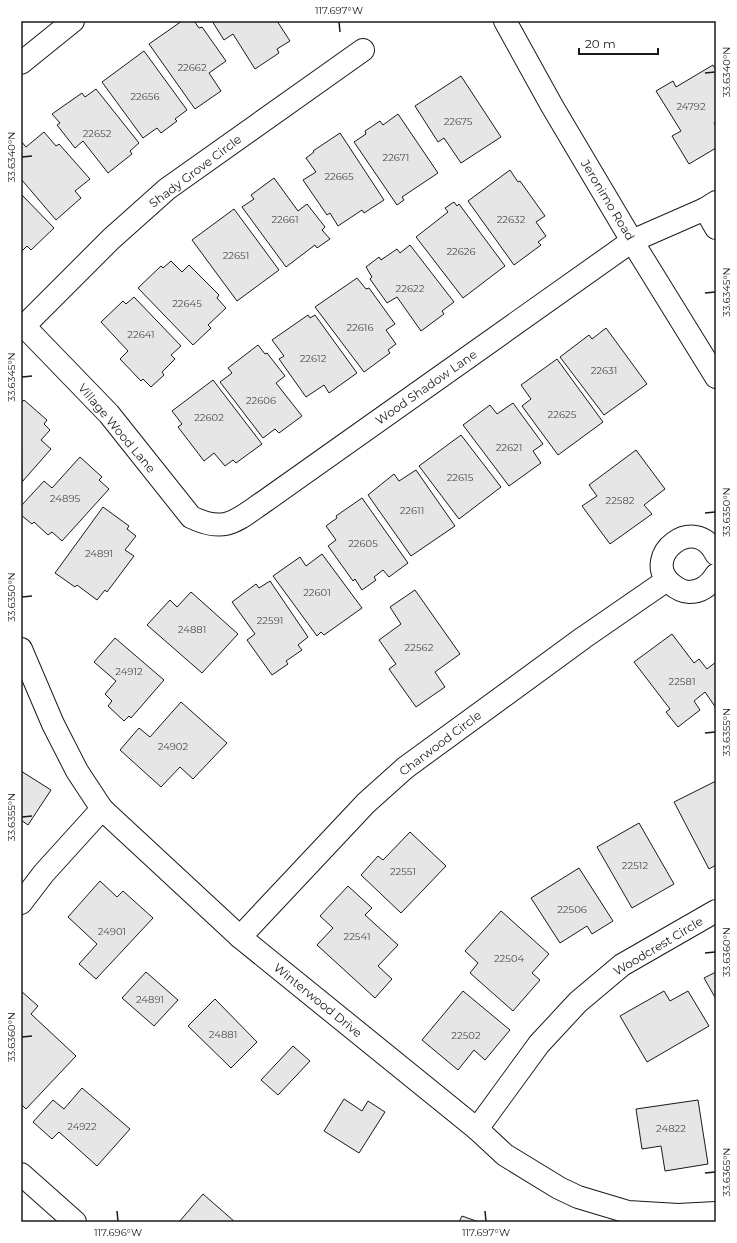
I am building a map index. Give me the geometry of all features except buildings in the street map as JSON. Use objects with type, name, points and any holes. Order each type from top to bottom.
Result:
[{"type":"street","points":[[21,63],[73,21]]},
{"type":"street","name":"Jeronimo Road","points":[[505,21],[552,106],[632,241],[716,376]]},
{"type":"street","name":"Shady Grove Circle","points":[[23,324],[111,239],[167,189],[362,50]]},
{"type":"street","points":[[710,205],[716,228]]},
{"type":"street","name":"Wood Shadow Lane","points":[[216,526],[227,525],[265,501],[632,241],[710,205]]},
{"type":"street","name":"Village Wood Lane","points":[[23,324],[108,414],[191,517],[203,523],[216,526]]},
{"type":"street","points":[[716,554],[706,541],[697,537],[688,536],[678,539],[670,544],[662,562],[663,572],[667,580],[681,591],[698,591],[712,582],[716,575]]},
{"type":"street","name":"Charwood Circle","points":[[240,937],[366,803],[405,768],[583,638],[667,580]]},
{"type":"street","name":"Winterwood Drive","points":[[21,649],[76,771],[102,809],[240,937],[477,1129],[505,1155],[559,1188],[578,1197],[628,1212],[678,1215],[716,1213]]},
{"type":"street","points":[[21,903],[44,872],[102,809]]},
{"type":"street","name":"Woodcrest Circle","points":[[477,1129],[539,1044],[578,1002],[622,965],[716,911]]},
{"type":"street","points":[[21,1174],[75,1222]]}]
